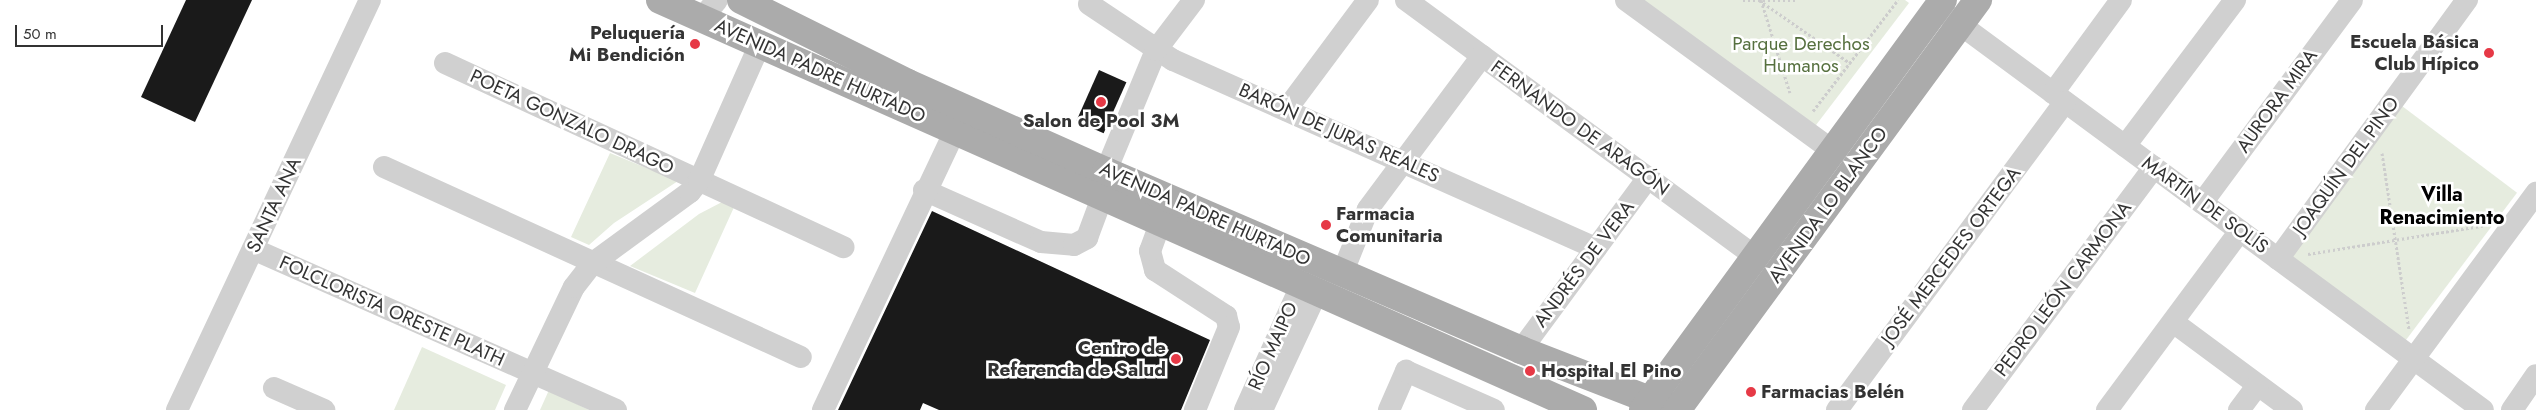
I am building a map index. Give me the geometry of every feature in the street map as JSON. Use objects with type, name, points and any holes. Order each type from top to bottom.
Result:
[{"type":"main road","name":"AVENIDA PADRE HURTADO","points":[[742,0],[960,119]]},
{"type":"main road","name":"AVENIDA LO BLANCO","points":[[1677,410],[1978,0]]},
{"type":"main road","name":"AVENIDA PADRE HURTADO","points":[[671,2],[709,9],[760,44],[960,119],[1104,183],[1342,274],[1646,404],[1677,410]]},
{"type":"main road","name":"AVENIDA LO BLANCO","points":[[1646,404],[1832,150],[1935,3]]},
{"type":"main road","name":"AVENIDA PADRE HURTADO","points":[[1104,183],[1161,221],[1583,410]]},
{"type":"street","name":"SANTA ANA","points":[[177,410],[370,0]]},
{"type":"street","points":[[924,190],[1041,242],[1059,246],[1086,238],[1104,183],[1156,50],[1194,0]]},
{"type":"street","points":[[1286,110],[1368,0]]},
{"type":"street","name":"FERNANDO DE ARAGÓN","points":[[1406,0],[1754,256]]},
{"type":"street","points":[[1626,0],[1832,150]]},
{"type":"street","name":"JOSÉ MERCEDES ORTEGA","points":[[1837,410],[2059,97],[2121,0]]},
{"type":"street","points":[[2125,146],[2235,0]]},
{"type":"street","name":"AURORA MIRA","points":[[2202,203],[2352,0]]},
{"type":"street","name":"JOAQUÍN DEL PINO","points":[[2278,259],[2467,0]]},
{"type":"street","name":"MARTÍN DE SOLÍS","points":[[1935,3],[1960,24],[2482,410]]},
{"type":"street","name":"BARÓN DE JURAS REALES","points":[[1089,4],[1156,50],[1596,248]]},
{"type":"street","points":[[515,410],[574,287],[593,263],[690,192],[699,181],[760,44]]},
{"type":"street","points":[[1342,274],[1363,218],[1482,56]]},
{"type":"street","name":"POETA GONZALO DRAGO","points":[[445,63],[844,247]]},
{"type":"street","points":[[823,410],[924,190],[960,119]]},
{"type":"street","points":[[384,167],[801,358]]},
{"type":"street","name":"PEDRO LEÓN CARMONA","points":[[1973,410],[2154,167]]},
{"type":"street","name":"ANDRÉS DE VERA","points":[[1520,350],[1648,178]]},
{"type":"street","points":[[2376,410],[2536,193]]},
{"type":"street","points":[[1161,221],[1150,251],[1155,270],[1226,316],[1230,328],[1195,410]]},
{"type":"street","points":[[2107,410],[2240,231]]},
{"type":"street","name":"FOLCLORISTA ORESTE PLATH","points":[[253,249],[616,410]]},
{"type":"street","name":"RÍO MAIPO","points":[[1244,410],[1310,287]]},
{"type":"street","name":"RÍO MAIPO","points":[[1262,410],[1310,287]]},
{"type":"street","points":[[2173,322],[2292,410]]},
{"type":"street","points":[[1389,410],[1406,371],[1494,410]]},
{"type":"street","points":[[2512,410],[2536,375]]},
{"type":"street","points":[[2239,410],[2258,385]]},
{"type":"street","points":[[274,388],[324,410]]},
{"type":"path","points":[[1743,0],[1796,0]]},
{"type":"path","points":[[1801,128],[1898,0]]},
{"type":"path","points":[[1761,1],[1801,128]]},
{"type":"path","points":[[1761,1],[1850,63]]},
{"type":"path","points":[[2377,122],[2394,241],[2414,359]]},
{"type":"path","points":[[2278,259],[2517,219]]},
{"type":"green space","name":"Parque Derechos Humanos","points":[[1635,0],[1905,0],[1909,3],[1813,129]]},
{"type":"green space","points":[[2402,106],[2517,193],[2404,342],[2289,255]]},
{"type":"green space","points":[[610,153],[678,181],[614,223],[589,245],[571,237]]},
{"type":"green space","points":[[724,201],[735,205],[695,293],[630,266],[699,214]]},
{"type":"green space","points":[[422,347],[506,385],[495,410],[394,410]]},
{"type":"green space","points":[[549,390],[589,410],[540,410]]},
{"type":"building","points":[[186,0],[252,0],[195,122],[141,97]]},
{"type":"building","name":"Salon de Pool 3M","points":[[1099,70],[1126,82],[1104,133],[1076,121]]},
{"type":"building","points":[[932,211],[1210,340],[1181,410],[939,410],[923,403],[920,410],[838,410]]},
{"type":"place","name":"Peluquería Mi Bendición","points":[[695,44]]},
{"type":"place","name":"Escuela Básica Club Hípico","points":[[2489,53]]},
{"type":"place","name":"Salon de Pool 3M","points":[[1101,102]]},
{"type":"place","name":"Farmacia Comunitaria","points":[[1326,225]]},
{"type":"place","name":"Centro de Referencia de Salud","points":[[1176,359]]},
{"type":"place","name":"Hospital El Pino","points":[[1530,371]]},
{"type":"place","name":"Farmacias Belén","points":[[1751,392]]},
{"type":"district","name":"Villa Renacimiento","points":[[2442,206]]}]
